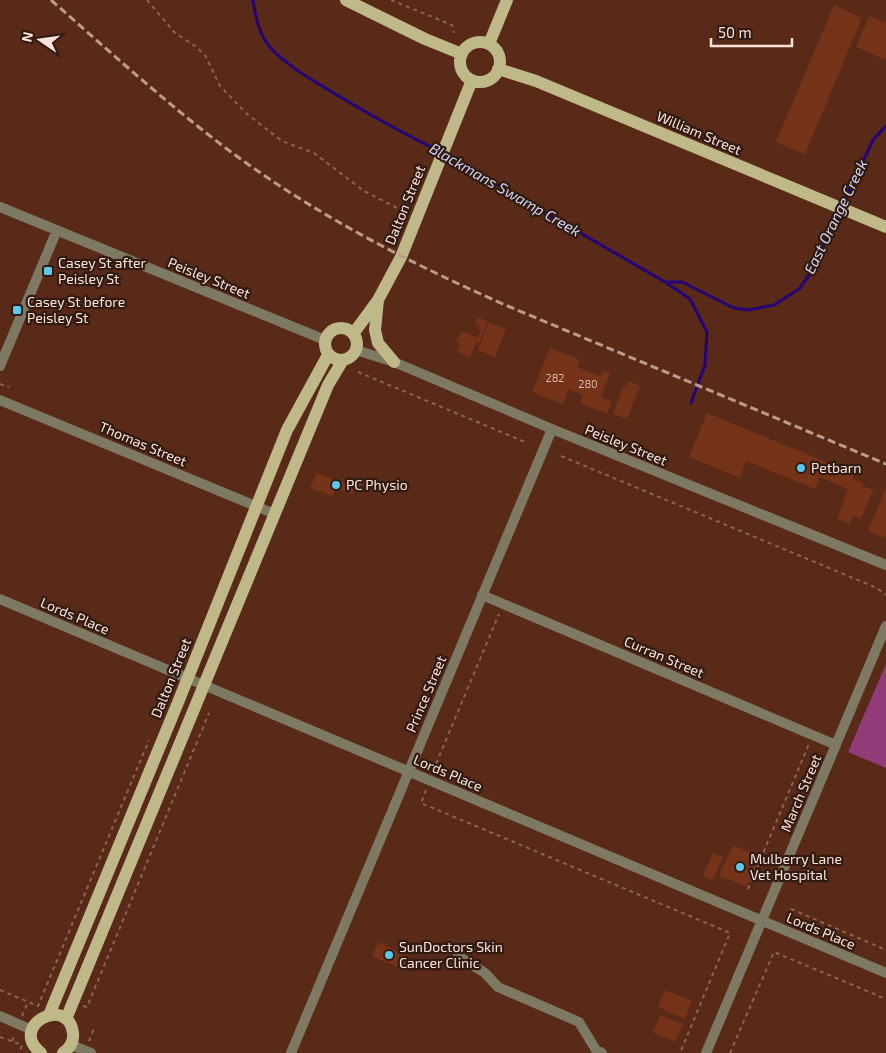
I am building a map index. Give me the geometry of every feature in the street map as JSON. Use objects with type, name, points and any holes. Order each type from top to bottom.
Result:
[{"type":"main road","points":[[346,0],[425,39],[462,54]]},
{"type":"main road","points":[[489,44],[507,0]]},
{"type":"main road","points":[[476,43],[489,44],[497,52],[500,63],[491,79],[478,82],[472,80],[463,72],[461,66],[462,54],[470,45],[476,43]]},
{"type":"main road","name":"William Street","points":[[498,69],[536,81],[886,227]]},
{"type":"main road","name":"Dalton Street","points":[[353,334],[378,300],[401,257],[472,80]]},
{"type":"main road","points":[[378,300],[375,330],[378,343],[394,362]]},
{"type":"main road","points":[[340,328],[349,330],[356,341],[356,350],[351,357],[343,360],[332,358],[326,350],[325,340],[331,332],[340,328]]},
{"type":"main road","name":"Dalton Street","points":[[49,1015],[188,678],[287,430],[328,355]]},
{"type":"main road","points":[[66,1019],[328,385],[343,360]]},
{"type":"main road","points":[[39,1052],[32,1041],[32,1030],[37,1021],[49,1015],[66,1019],[72,1030],[73,1036],[67,1049]]},
{"type":"street","name":"Peisley Street","points":[[0,207],[325,340]]},
{"type":"street","points":[[0,366],[57,230]]},
{"type":"street","name":"Peisley Street","points":[[356,350],[394,362],[552,429],[886,565]]},
{"type":"street","name":"Thomas Street","points":[[0,400],[275,514]]},
{"type":"street","name":"Prince Street","points":[[292,1053],[552,429]]},
{"type":"street","name":"Curran Street","points":[[482,595],[836,745]]},
{"type":"street","name":"Lords Place","points":[[0,599],[886,973]]},
{"type":"street","name":"March Street","points":[[706,1053],[886,626]]},
{"type":"street","points":[[458,956],[485,973],[498,986],[579,1022],[596,1050],[602,1053]]},
{"type":"street","points":[[0,1016],[32,1030]]},
{"type":"street","points":[[67,1049],[91,1053]]},
{"type":"path","points":[[147,0],[175,32],[205,55],[220,86],[247,114],[282,141],[314,153],[364,191],[403,211]]},
{"type":"path","points":[[391,0],[452,25],[454,33]]},
{"type":"path","points":[[358,372],[525,442]]},
{"type":"path","points":[[0,384],[8,387]]},
{"type":"path","points":[[561,456],[878,588],[886,595]]},
{"type":"path","points":[[503,604],[421,803],[730,933],[680,1053]]},
{"type":"path","points":[[87,1007],[209,713]]},
{"type":"path","points":[[0,990],[38,1006],[152,732]]},
{"type":"path","points":[[748,889],[813,735]]},
{"type":"path","points":[[791,909],[886,950]]},
{"type":"path","points":[[730,1053],[774,952],[886,999]]},
{"type":"path","points":[[0,1036],[22,1046],[19,1053]]},
{"type":"shaded area","points":[[886,664],[886,768],[848,752]]},
{"type":"building","points":[[834,5],[862,18],[805,154],[776,142]]},
{"type":"building","points":[[869,16],[886,23],[886,60],[856,47]]},
{"type":"building","points":[[478,317],[488,322],[479,343],[476,342],[470,357],[457,352],[461,344],[456,342],[462,331],[476,337],[476,341],[481,330],[478,329],[480,325],[475,323]]},
{"type":"building","points":[[489,322],[506,329],[495,357],[478,350]]},
{"type":"building","points":[[550,348],[580,360],[577,367],[600,376],[603,370],[610,373],[601,397],[612,401],[607,414],[580,403],[583,395],[568,389],[563,404],[532,392]]},
{"type":"building","points":[[628,381],[640,386],[627,419],[613,414],[624,385],[626,386]]},
{"type":"building","points":[[707,413],[855,474],[851,482],[854,479],[863,483],[862,486],[873,490],[861,519],[853,516],[850,524],[837,519],[848,489],[820,477],[815,489],[746,461],[740,478],[689,457]]},
{"type":"building","name":"PC Physio","points":[[317,473],[345,483],[347,477],[362,483],[359,490],[354,488],[352,494],[336,488],[332,496],[310,488]]},
{"type":"building","points":[[886,488],[886,538],[868,531]]},
{"type":"building","name":"Mulberry Lane Vet Hospital","points":[[733,845],[760,857],[747,887],[719,876]]},
{"type":"building","points":[[713,853],[723,857],[713,880],[703,876]]},
{"type":"building","name":"SunDoctors Skin Cancer Clinic","points":[[378,942],[409,956],[405,965],[400,963],[398,967],[372,956]]},
{"type":"building","points":[[665,990],[692,1001],[685,1019],[658,1007]]},
{"type":"building","points":[[660,1015],[683,1024],[675,1042],[653,1032]]},
{"type":"waterway","name":"Blackmans Swamp Creek","points":[[253,0],[260,30],[269,46],[281,58],[304,75],[355,106],[441,152]]},
{"type":"waterway","name":"East Orange Creek","points":[[842,206],[873,140],[886,126]]},
{"type":"waterway","name":"Blackmans Swamp Creek","points":[[446,155],[665,282],[690,299],[707,332],[705,365],[691,403]]},
{"type":"waterway","name":"East Orange Creek","points":[[667,282],[682,282],[734,308],[749,310],[774,305],[799,289],[810,274],[839,211]]},
{"type":"railway","points":[[51,0],[160,95],[227,149],[294,195],[364,236],[473,291],[886,464]]},
{"type":"place","name":"Casey St after Peisley St","points":[[48,271]]},
{"type":"place","name":"Casey St before Peisley St","points":[[17,310]]},
{"type":"place","name":"Petbarn","points":[[801,468]]},
{"type":"place","name":"PC Physio","points":[[336,485]]},
{"type":"place","name":"Mulberry Lane Vet Hospital","points":[[740,867]]},
{"type":"place","name":"SunDoctors Skin Cancer Clinic","points":[[389,955]]}]
